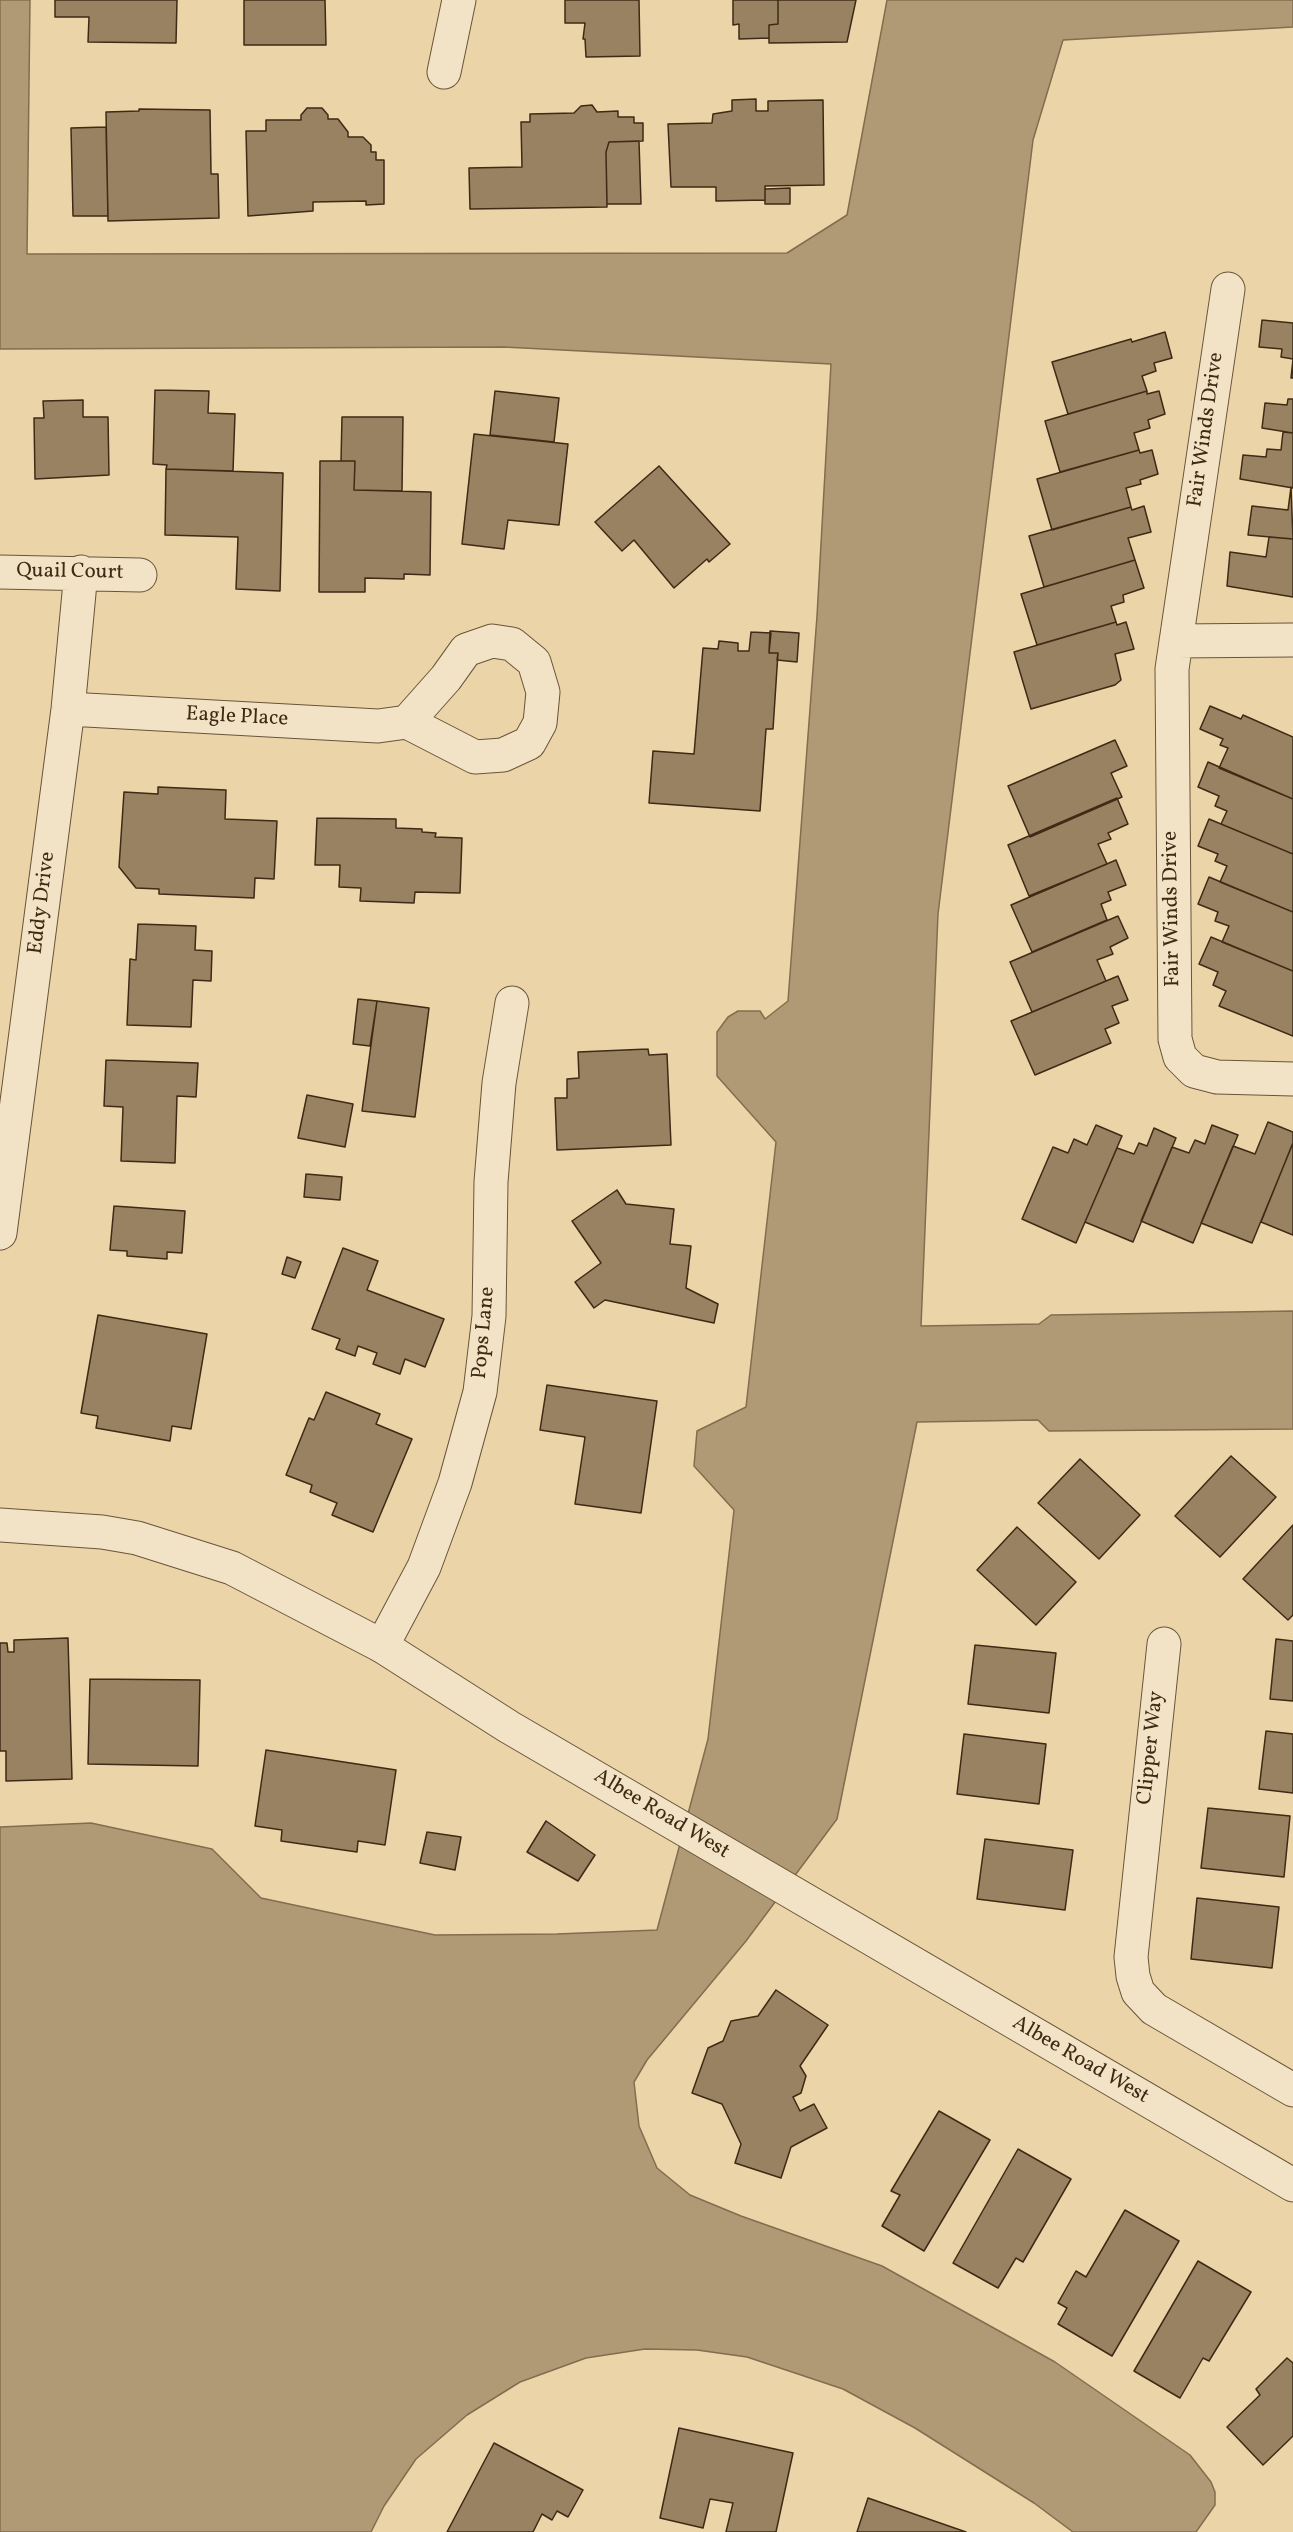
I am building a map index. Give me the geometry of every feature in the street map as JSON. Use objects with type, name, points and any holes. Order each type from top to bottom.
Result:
[{"type":"street","points":[[444,72],[459,0]]},
{"type":"street","name":"Fair Winds Drive","points":[[1228,289],[1176,641],[1170,697],[1175,1039],[1180,1056],[1194,1071],[1217,1077],[1293,1079]]},
{"type":"street","name":"Quail Court","points":[[0,572],[140,575]]},
{"type":"street","name":"Eddy Drive","points":[[0,1233],[11,1075],[68,709],[81,572]]},
{"type":"street","points":[[1176,641],[1293,640]]},
{"type":"street","name":"Eagle Place","points":[[68,709],[378,726],[407,722]]},
{"type":"street","name":"Pops Lane","points":[[382,1646],[424,1567],[455,1483],[480,1392],[489,1316],[491,1182],[499,1083],[512,1003]]},
{"type":"street","name":"Albee Road West","points":[[0,1525],[102,1532],[184,1550],[232,1568],[382,1646],[509,1727],[1293,2185]]},
{"type":"street","name":"Clipper Way","points":[[1164,1644],[1131,1957],[1138,1992],[1154,2009],[1293,2090]]},
{"type":"shaded area","points":[[0,0],[30,0],[27,254],[787,253],[847,215],[887,0],[1293,0],[1293,27],[1063,40],[1033,140],[938,914],[921,1326],[1039,1324],[1051,1315],[1293,1311],[1293,1429],[1049,1431],[1038,1420],[917,1422],[837,1819],[746,1941],[647,2060],[634,2082],[639,2126],[657,2168],[690,2195],[741,2216],[882,2266],[1055,2362],[1190,2455],[1211,2482],[1215,2492],[1215,2505],[1196,2532],[1073,2532],[1034,2503],[915,2428],[843,2389],[747,2357],[697,2350],[645,2349],[586,2358],[520,2382],[467,2415],[416,2459],[384,2506],[371,2532],[0,2532],[0,1827],[91,1823],[212,1849],[261,1898],[435,1935],[657,1930],[708,1739],[734,1510],[694,1466],[697,1431],[746,1407],[776,1142],[717,1076],[717,1032],[728,1017],[738,1011],[760,1011],[765,1019],[788,1001],[817,616],[831,364],[504,347],[0,349]]},
{"type":"building","points":[[55,0],[177,0],[176,43],[88,42],[89,17],[55,17]]},
{"type":"building","points":[[244,0],[325,0],[326,45],[244,45]]},
{"type":"building","points":[[565,0],[639,0],[640,56],[586,57],[585,39],[583,39],[585,23],[565,23]]},
{"type":"building","points":[[733,0],[778,0],[778,24],[769,25],[769,38],[739,39],[739,24],[733,25]]},
{"type":"building","points":[[778,0],[856,0],[847,42],[769,43],[769,25],[778,24]]},
{"type":"building","points":[[756,99],[756,111],[768,111],[768,101],[823,100],[824,185],[765,186],[765,200],[716,201],[716,187],[671,187],[668,124],[712,123],[713,114],[732,111],[732,100]]},
{"type":"building","points":[[592,105],[597,112],[618,111],[618,117],[634,117],[634,123],[643,123],[643,141],[609,142],[606,152],[607,207],[470,209],[469,168],[522,167],[521,122],[530,122],[530,114],[574,113],[581,106]]},
{"type":"building","points":[[307,108],[322,108],[328,115],[328,119],[338,119],[348,132],[348,137],[363,137],[371,145],[371,152],[376,152],[376,160],[384,160],[384,204],[366,205],[366,201],[313,202],[313,211],[248,216],[246,131],[266,131],[266,120],[301,120],[301,115]]},
{"type":"building","points":[[139,109],[210,110],[211,174],[218,174],[219,218],[108,221],[106,112],[139,111]]},
{"type":"building","points":[[106,127],[108,216],[73,216],[71,128]]},
{"type":"building","points":[[639,141],[641,204],[607,204],[606,152],[609,142]]},
{"type":"building","points":[[790,188],[790,204],[765,204],[765,189]]},
{"type":"building","points":[[1262,320],[1293,323],[1293,359],[1281,357],[1282,349],[1259,347]]},
{"type":"building","points":[[1165,332],[1172,358],[1154,363],[1156,371],[1142,376],[1147,391],[1068,414],[1052,362],[1131,339],[1132,342]]},
{"type":"building","points":[[155,390],[209,391],[208,413],[235,414],[233,471],[166,469],[167,465],[153,464]]},
{"type":"building","points":[[495,391],[559,398],[554,442],[490,435]]},
{"type":"building","points":[[1147,391],[1147,394],[1159,391],[1165,414],[1148,420],[1150,428],[1134,433],[1139,450],[1060,472],[1045,421]]},
{"type":"building","points":[[1288,399],[1293,399],[1293,433],[1262,428],[1265,403],[1287,405]]},
{"type":"building","points":[[83,400],[83,417],[108,417],[109,475],[35,479],[34,418],[44,418],[43,401]]},
{"type":"building","points":[[342,417],[403,417],[402,491],[354,490],[355,461],[341,461]]},
{"type":"building","points":[[1283,432],[1293,433],[1293,488],[1240,479],[1243,455],[1266,457],[1267,449],[1281,450]]},
{"type":"building","points":[[474,434],[568,444],[559,525],[508,520],[504,549],[462,544]]},
{"type":"building","points":[[1139,450],[1140,453],[1152,450],[1158,474],[1140,480],[1141,484],[1126,488],[1131,507],[1052,530],[1037,479]]},
{"type":"building","points":[[320,461],[355,461],[354,490],[431,492],[430,575],[404,574],[404,579],[365,578],[365,592],[319,592]]},
{"type":"building","points":[[659,466],[730,544],[709,562],[707,559],[674,588],[634,540],[622,551],[595,522]]},
{"type":"building","points":[[166,469],[283,473],[280,591],[236,589],[238,537],[165,535]]},
{"type":"building","points":[[1291,487],[1293,539],[1248,535],[1252,506],[1288,510]]},
{"type":"building","points":[[1144,506],[1151,532],[1128,538],[1135,560],[1044,587],[1029,536],[1131,507],[1132,510]]},
{"type":"building","points":[[1269,537],[1293,539],[1293,597],[1227,586],[1230,552],[1266,557]]},
{"type":"building","points":[[1135,560],[1144,588],[1123,595],[1124,602],[1111,606],[1116,622],[1037,645],[1021,594]]},
{"type":"building","points":[[1116,622],[1117,625],[1126,622],[1134,649],[1115,654],[1121,680],[1115,685],[1031,709],[1014,652]]},
{"type":"building","points":[[770,631],[799,633],[797,662],[777,660],[778,653],[769,653]]},
{"type":"building","points":[[751,632],[771,633],[769,653],[778,653],[773,729],[766,729],[760,811],[649,803],[653,751],[694,754],[703,648],[718,649],[719,641],[738,643],[738,651],[749,651]]},
{"type":"building","points":[[1210,706],[1241,719],[1243,715],[1293,737],[1293,799],[1219,768],[1228,748],[1220,745],[1223,739],[1200,729]]},
{"type":"building","points":[[1115,740],[1127,766],[1111,773],[1122,797],[1030,837],[1008,786]]},
{"type":"building","points":[[1208,762],[1293,799],[1293,854],[1221,824],[1227,811],[1215,806],[1219,796],[1198,787]]},
{"type":"building","points":[[158,787],[226,790],[225,819],[277,821],[274,879],[255,878],[254,898],[159,894],[159,889],[136,888],[119,867],[124,792],[158,794]]},
{"type":"building","points":[[1117,798],[1128,824],[1108,833],[1111,839],[1098,844],[1107,864],[1029,896],[1008,845]]},
{"type":"building","points":[[317,818],[396,819],[396,828],[422,829],[422,832],[436,833],[435,837],[462,838],[460,893],[415,892],[414,903],[360,901],[361,888],[339,887],[340,865],[315,865]]},
{"type":"building","points":[[1209,819],[1293,854],[1293,912],[1220,882],[1227,866],[1215,861],[1218,854],[1198,846]]},
{"type":"building","points":[[1116,860],[1126,885],[1108,892],[1111,900],[1101,904],[1107,920],[1032,952],[1011,905]]},
{"type":"building","points":[[1209,877],[1293,912],[1293,971],[1222,942],[1229,926],[1215,921],[1218,912],[1198,904]]},
{"type":"building","points":[[1118,916],[1128,938],[1110,947],[1113,954],[1097,960],[1106,981],[1032,1012],[1010,962]]},
{"type":"building","points":[[138,924],[196,926],[195,950],[212,951],[211,981],[193,980],[191,1027],[127,1025],[130,959],[136,960]]},
{"type":"building","points":[[1211,937],[1293,971],[1293,1036],[1219,1006],[1226,991],[1213,985],[1218,972],[1199,964]]},
{"type":"building","points":[[1118,976],[1128,1000],[1112,1006],[1119,1023],[1105,1029],[1111,1043],[1035,1075],[1011,1021]]},
{"type":"building","points":[[358,999],[377,1001],[370,1046],[353,1044]]},
{"type":"building","points":[[377,1001],[429,1008],[415,1117],[362,1111]]},
{"type":"building","points":[[648,1049],[649,1055],[667,1054],[671,1145],[557,1150],[555,1098],[567,1098],[567,1079],[579,1078],[578,1052]]},
{"type":"building","points":[[106,1060],[198,1063],[196,1097],[177,1096],[175,1163],[121,1161],[123,1107],[104,1106]]},
{"type":"building","points":[[307,1095],[353,1104],[345,1147],[298,1138]]},
{"type":"building","points":[[1268,1122],[1293,1132],[1293,1143],[1252,1243],[1201,1223],[1233,1146],[1255,1154]]},
{"type":"building","points":[[1096,1125],[1122,1136],[1076,1243],[1022,1219],[1053,1147],[1068,1153],[1074,1139],[1087,1145]]},
{"type":"building","points":[[1212,1125],[1238,1135],[1193,1243],[1141,1221],[1172,1147],[1189,1153],[1195,1140],[1205,1144]]},
{"type":"building","points":[[1154,1128],[1176,1138],[1133,1242],[1085,1222],[1117,1148],[1134,1154],[1139,1143],[1147,1146]]},
{"type":"building","points":[[1293,1146],[1293,1235],[1261,1222]]},
{"type":"building","points":[[306,1174],[342,1177],[340,1200],[304,1197]]},
{"type":"building","points":[[617,1190],[626,1204],[674,1209],[670,1244],[691,1246],[686,1288],[718,1304],[714,1323],[605,1300],[594,1308],[575,1282],[601,1263],[572,1221]]},
{"type":"building","points":[[114,1206],[185,1211],[182,1253],[167,1252],[167,1259],[127,1256],[127,1251],[110,1250]]},
{"type":"building","points":[[343,1248],[378,1261],[367,1290],[444,1319],[425,1367],[405,1359],[400,1374],[373,1364],[377,1353],[358,1346],[355,1356],[336,1349],[340,1339],[312,1329]]},
{"type":"building","points":[[287,1257],[301,1262],[295,1278],[282,1274]]},
{"type":"building","points":[[98,1315],[207,1334],[191,1429],[172,1426],[170,1441],[96,1428],[98,1416],[81,1413]]},
{"type":"building","points":[[547,1385],[657,1401],[641,1513],[575,1504],[585,1437],[540,1430]]},
{"type":"building","points":[[326,1392],[380,1414],[376,1424],[412,1439],[373,1532],[332,1515],[337,1503],[310,1492],[312,1485],[286,1475],[309,1418],[314,1420]]},
{"type":"building","points":[[1231,1456],[1276,1497],[1220,1557],[1175,1516]]},
{"type":"building","points":[[1080,1459],[1140,1515],[1099,1559],[1038,1503]]},
{"type":"building","points":[[1293,1525],[1293,1615],[1288,1620],[1243,1579]]},
{"type":"building","points":[[1017,1527],[1076,1582],[1036,1625],[977,1570]]},
{"type":"building","points":[[68,1638],[72,1779],[6,1781],[6,1751],[0,1751],[0,1643],[7,1643],[8,1652],[14,1652],[14,1640]]},
{"type":"building","points":[[1276,1639],[1293,1641],[1293,1701],[1270,1699]]},
{"type":"building","points":[[975,1645],[1056,1653],[1049,1713],[968,1704]]},
{"type":"building","points":[[90,1679],[200,1680],[198,1766],[88,1764]]},
{"type":"building","points":[[1266,1731],[1293,1734],[1293,1793],[1259,1789]]},
{"type":"building","points":[[964,1734],[1046,1744],[1039,1804],[957,1794]]},
{"type":"building","points":[[266,1750],[396,1770],[385,1845],[358,1841],[357,1852],[281,1841],[282,1830],[255,1826]]},
{"type":"building","points":[[1208,1808],[1290,1816],[1284,1877],[1201,1868]]},
{"type":"building","points":[[546,1821],[595,1855],[578,1881],[527,1852]]},
{"type":"building","points":[[427,1832],[461,1837],[455,1870],[420,1863]]},
{"type":"building","points":[[985,1839],[1073,1850],[1065,1910],[977,1899]]},
{"type":"building","points":[[1197,1898],[1279,1907],[1272,1968],[1191,1959]]},
{"type":"building","points":[[776,1990],[828,2025],[800,2066],[806,2076],[801,2093],[793,2097],[800,2111],[814,2104],[827,2128],[791,2147],[781,2178],[735,2163],[741,2144],[722,2104],[692,2093],[708,2048],[723,2041],[731,2021],[758,2016]]},
{"type":"building","points":[[939,2111],[990,2140],[924,2251],[882,2226],[900,2195],[891,2191]]},
{"type":"building","points":[[1018,2149],[1071,2179],[1023,2262],[1016,2258],[998,2288],[953,2263]]},
{"type":"building","points":[[1125,2210],[1179,2241],[1112,2356],[1058,2324],[1067,2308],[1058,2303],[1076,2271],[1086,2277]]},
{"type":"building","points":[[1198,2261],[1251,2292],[1209,2361],[1203,2358],[1180,2398],[1134,2371]]},
{"type":"building","points":[[1287,2358],[1293,2363],[1293,2436],[1263,2465],[1227,2427],[1260,2395],[1256,2389]]},
{"type":"building","points":[[679,2428],[793,2453],[776,2532],[726,2532],[733,2503],[710,2499],[703,2528],[660,2518]]},
{"type":"building","points":[[494,2443],[583,2490],[568,2517],[557,2511],[552,2520],[542,2514],[533,2532],[447,2532]]},
{"type":"building","points":[[868,2498],[966,2532],[857,2532]]}]
